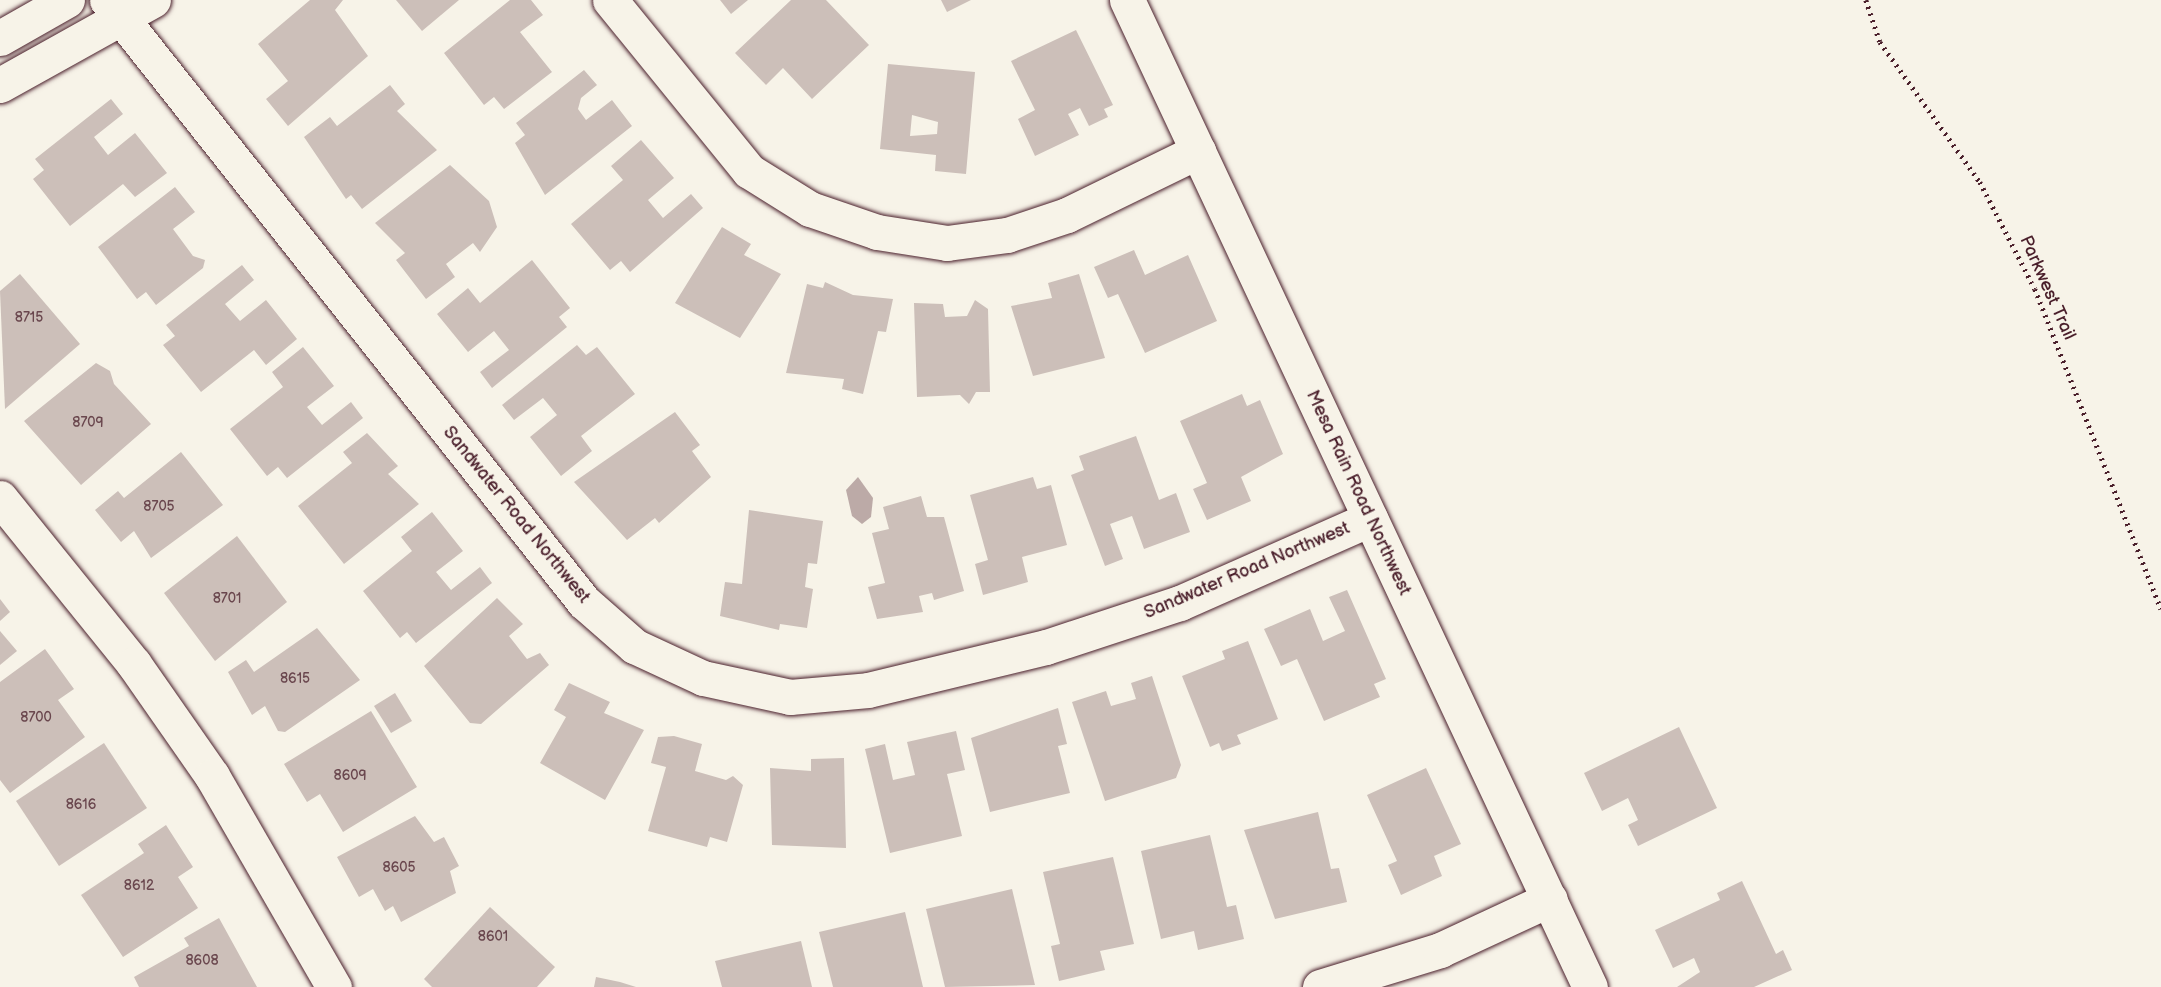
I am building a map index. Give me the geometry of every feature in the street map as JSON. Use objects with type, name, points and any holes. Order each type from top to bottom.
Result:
[{"type":"street","points":[[0,38],[66,0]]},
{"type":"street","points":[[0,85],[114,9],[153,0]]},
{"type":"street","points":[[610,0],[749,171],[810,209],[877,232],[947,243],[1007,235],[1068,215],[1198,151]]},
{"type":"street","name":"Mesa Rain Road Northwest","points":[[1126,0],[1590,987]]},
{"type":"street","name":"Sandwater Road Northwest","points":[[114,9],[584,602],[634,646],[703,678],[790,697],[880,687],[1046,647],[1180,603],[1370,519]]},
{"type":"street","points":[[0,498],[134,664],[212,776],[334,987]]},
{"type":"street","points":[[1320,987],[1440,950],[1550,899]]},
{"type":"path","name":"Parkwest Trail","points":[[1866,0],[1880,42],[1980,182],[2035,289],[2161,609]]},
{"type":"shaded area","points":[[858,477],[873,498],[871,517],[862,524],[852,516],[846,490]]},
{"type":"building","points":[[310,0],[343,0],[335,10],[368,56],[288,126],[266,99],[288,81],[258,44]]},
{"type":"building","points":[[396,0],[459,0],[422,31]]},
{"type":"building","points":[[510,0],[531,0],[543,15],[520,32],[552,72],[504,109],[494,97],[484,105],[444,53]]},
{"type":"building","points":[[720,0],[748,0],[731,14]]},
{"type":"building","points":[[791,0],[826,0],[869,45],[812,99],[783,68],[766,85],[735,53]]},
{"type":"building","points":[[941,0],[971,0],[947,12]]},
{"type":"building","points":[[1076,30],[1113,105],[1104,109],[1108,117],[1089,126],[1080,108],[1068,114],[1079,135],[1035,156],[1018,119],[1035,110],[1011,61]]},
{"type":"building","points":[[888,64],[975,72],[966,174],[935,171],[936,155],[880,149]],"holes":[[[912,115],[938,122],[937,134],[910,136]]]},
{"type":"building","points":[[584,70],[597,85],[581,98],[578,109],[586,120],[612,100],[632,126],[545,195],[515,143],[525,135],[516,123]]},
{"type":"building","points":[[390,85],[405,104],[397,111],[437,150],[362,209],[351,195],[346,199],[304,137],[330,117],[337,126]]},
{"type":"building","points":[[111,99],[123,114],[94,137],[108,155],[135,133],[167,173],[135,197],[123,184],[70,226],[33,179],[44,170],[35,159]]},
{"type":"building","points":[[641,140],[674,178],[648,200],[663,218],[691,194],[703,208],[630,272],[621,261],[610,270],[571,224],[623,180],[611,166]]},
{"type":"building","points":[[450,165],[489,201],[497,227],[480,252],[473,243],[446,264],[455,277],[426,299],[396,260],[405,253],[375,223]]},
{"type":"building","points":[[175,187],[195,212],[173,229],[193,256],[205,260],[203,268],[156,305],[146,292],[137,299],[98,247]]},
{"type":"building","points":[[722,227],[751,244],[744,255],[781,274],[740,338],[675,303]]},
{"type":"building","points":[[1134,250],[1145,275],[1188,255],[1217,321],[1145,353],[1118,294],[1108,298],[1094,267]]},
{"type":"building","points":[[532,260],[570,308],[559,317],[567,327],[492,388],[480,372],[509,350],[494,331],[468,352],[437,314],[468,288],[480,303]]},
{"type":"building","points":[[242,265],[254,280],[225,304],[240,321],[266,300],[297,339],[266,365],[254,350],[201,392],[163,345],[175,336],[166,325]]},
{"type":"building","points":[[20,274],[80,344],[5,409],[0,291]]},
{"type":"building","points":[[1079,274],[1105,358],[1033,376],[1011,306],[1052,298],[1048,283]]},
{"type":"building","points":[[825,282],[853,295],[893,299],[886,332],[878,331],[863,394],[842,389],[844,379],[786,373],[807,284],[823,288]]},
{"type":"building","points":[[975,300],[988,309],[990,392],[976,392],[969,404],[960,395],[917,397],[914,303],[943,304],[945,317],[967,316]]},
{"type":"building","points":[[577,345],[586,355],[597,347],[635,394],[581,436],[592,451],[561,476],[530,437],[557,415],[543,398],[514,420],[502,405]]},
{"type":"building","points":[[303,347],[334,386],[307,407],[322,425],[351,402],[363,418],[287,478],[278,467],[267,476],[230,429],[283,387],[272,372]]},
{"type":"building","points":[[96,363],[110,371],[114,384],[151,424],[81,485],[24,421]]},
{"type":"building","points":[[1242,394],[1247,406],[1260,400],[1283,454],[1241,477],[1251,501],[1207,520],[1193,489],[1207,483],[1180,421]]},
{"type":"building","points":[[675,412],[700,445],[692,451],[711,477],[659,523],[655,518],[627,540],[574,482]]},
{"type":"building","points":[[367,433],[398,466],[388,474],[419,504],[344,564],[298,506],[352,463],[343,452]]},
{"type":"building","points":[[1136,436],[1159,500],[1176,493],[1190,532],[1144,549],[1132,516],[1110,524],[1123,559],[1105,566],[1071,475],[1084,470],[1079,456]]},
{"type":"building","points":[[181,452],[223,505],[151,558],[134,531],[121,542],[95,510],[118,491],[124,498]]},
{"type":"building","points":[[1033,477],[1037,489],[1051,485],[1067,545],[1022,557],[1028,582],[983,595],[975,564],[988,560],[970,495]]},
{"type":"building","points":[[921,496],[927,517],[944,517],[964,591],[934,600],[932,593],[919,596],[923,612],[877,619],[868,587],[885,583],[872,533],[889,529],[883,507]]},
{"type":"building","points":[[749,510],[823,521],[817,564],[808,563],[805,587],[813,589],[807,628],[780,624],[779,630],[720,616],[725,582],[742,584]]},
{"type":"building","points":[[432,512],[463,551],[436,572],[451,590],[480,567],[492,583],[416,643],[407,632],[400,638],[363,591],[412,551],[401,537]]},
{"type":"building","points":[[237,536],[287,602],[215,661],[164,593]]},
{"type":"building","points":[[1347,590],[1386,679],[1374,684],[1380,697],[1324,721],[1297,659],[1281,666],[1264,629],[1310,609],[1323,641],[1345,631],[1329,597]]},
{"type":"building","points":[[497,598],[523,624],[509,636],[527,659],[540,653],[549,665],[481,724],[470,723],[424,666]]},
{"type":"building","points":[[0,599],[10,612],[0,621]]},
{"type":"building","points":[[317,628],[360,680],[285,732],[278,731],[265,706],[252,715],[228,672],[246,660],[254,672]]},
{"type":"building","points":[[0,631],[17,651],[0,665]]},
{"type":"building","points":[[1248,641],[1278,719],[1237,735],[1241,744],[1222,751],[1219,743],[1210,747],[1182,676],[1225,659],[1222,651]]},
{"type":"building","points":[[45,649],[74,689],[58,700],[85,737],[10,793],[0,780],[0,682]]},
{"type":"building","points":[[1152,676],[1181,765],[1176,778],[1105,801],[1072,702],[1106,691],[1111,706],[1136,699],[1131,683]]},
{"type":"building","points":[[569,683],[610,702],[604,713],[644,730],[605,800],[540,763],[566,717],[554,710]]},
{"type":"building","points":[[395,693],[412,721],[391,733],[374,706]]},
{"type":"building","points":[[1058,708],[1067,744],[1058,746],[1070,793],[990,812],[971,738]]},
{"type":"building","points":[[371,711],[417,787],[343,832],[320,794],[307,802],[284,764]]},
{"type":"building","points":[[1679,727],[1717,808],[1638,846],[1628,825],[1638,820],[1628,798],[1602,811],[1584,773]]},
{"type":"building","points":[[956,731],[965,770],[947,774],[962,836],[890,853],[865,749],[885,744],[893,780],[915,775],[907,742]]},
{"type":"building","points":[[674,736],[702,744],[695,771],[726,780],[733,776],[743,785],[727,842],[710,837],[707,847],[648,831],[666,767],[651,763],[658,737]]},
{"type":"building","points":[[104,743],[147,808],[59,866],[16,801]]},
{"type":"building","points":[[844,758],[846,848],[772,845],[770,768],[811,771],[811,759]]},
{"type":"building","points":[[1426,768],[1461,844],[1434,856],[1442,876],[1401,895],[1388,865],[1397,861],[1367,795]]},
{"type":"building","points":[[1318,812],[1331,869],[1339,868],[1347,902],[1275,919],[1244,830]]},
{"type":"building","points":[[415,816],[434,842],[444,837],[459,866],[450,871],[456,893],[401,922],[393,906],[385,911],[373,889],[359,897],[337,857]]},
{"type":"building","points":[[166,825],[193,867],[178,877],[198,908],[123,957],[81,895],[144,853],[138,844]]},
{"type":"building","points":[[1210,835],[1227,907],[1236,905],[1244,939],[1198,950],[1194,931],[1161,939],[1141,851]]},
{"type":"building","points":[[1113,857],[1134,944],[1100,951],[1105,970],[1059,981],[1051,946],[1060,944],[1043,872]]},
{"type":"building","points":[[1742,881],[1776,954],[1783,950],[1792,970],[1754,987],[1677,987],[1700,972],[1694,958],[1673,968],[1655,930],[1720,900],[1717,893]]},
{"type":"building","points":[[1012,889],[1035,985],[945,987],[926,909]]},
{"type":"building","points":[[490,907],[555,967],[537,987],[432,987],[424,979]]},
{"type":"building","points":[[905,912],[923,987],[833,987],[819,932]]},
{"type":"building","points":[[219,918],[257,987],[139,987],[134,977],[189,946],[184,938]]},
{"type":"building","points":[[801,941],[812,987],[722,987],[715,961]]},
{"type":"building","points":[[596,977],[620,982],[636,987],[594,987]]}]
